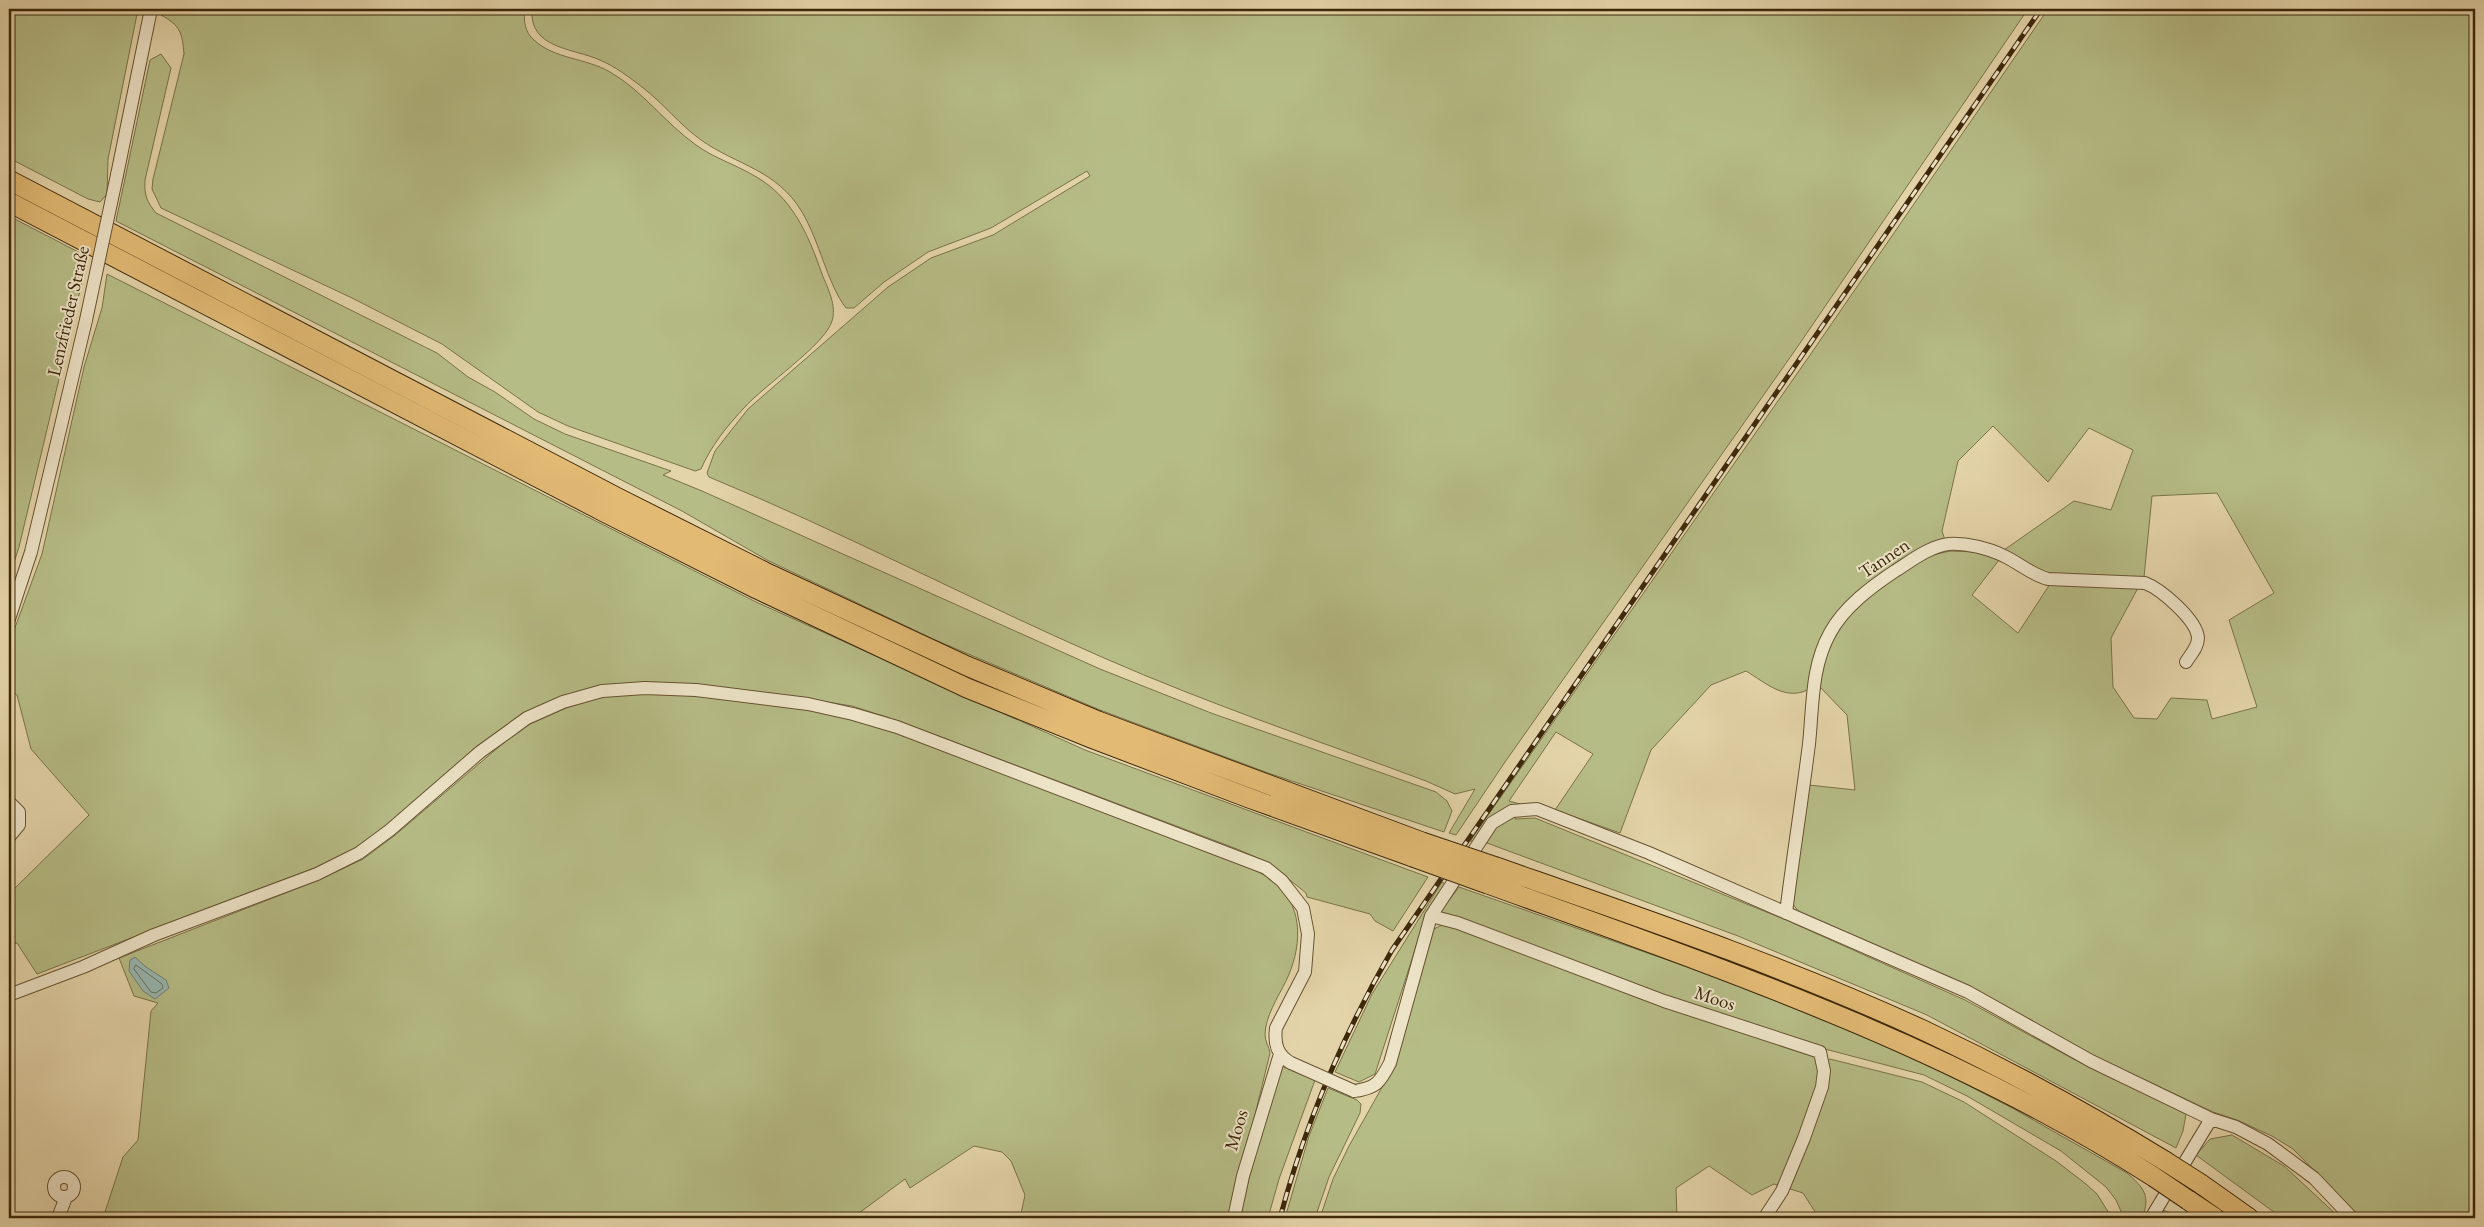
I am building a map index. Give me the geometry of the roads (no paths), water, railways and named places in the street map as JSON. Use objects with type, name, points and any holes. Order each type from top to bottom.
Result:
[{"type":"highway","points":[[9,180],[618,498],[800,588],[967,666],[1098,721],[1261,784],[1418,849]]},
{"type":"highway","points":[[9,202],[606,513],[757,589],[967,688],[1165,767],[1418,849],[1492,876],[1914,1047],[2072,1126],[2215,1218]]},
{"type":"highway","points":[[1492,876],[1727,950],[1922,1030],[2028,1082],[2165,1161],[2249,1218]]},
{"type":"street","name":"Lenzfrieder Straße","points":[[9,619],[31,552],[86,320],[151,9]]},
{"type":"street","name":"Tannen","points":[[1786,913],[1809,744],[1815,678],[1821,652],[1830,631],[1845,611],[1887,576],[1922,554],[1948,544],[1978,546],[2004,556],[2040,577],[2048,579],[2140,582],[2155,586],[2168,596],[2197,632],[2197,646],[2186,662]]},
{"type":"street","points":[[9,996],[105,958],[154,935],[316,874],[359,853],[390,830],[480,752],[526,718],[563,702],[602,691],[645,688],[696,690],[808,704],[853,714],[897,727],[1266,868],[1282,881],[1303,908],[1308,934],[1305,972],[1276,1028],[1275,1038],[1280,1054],[1291,1063],[1354,1091],[1368,1089],[1379,1083],[1390,1063],[1431,916],[1492,823],[1512,811],[1537,809],[1649,853],[1968,992],[2091,1061],[2211,1119],[2236,1127],[2268,1144],[2290,1158],[2314,1178],[2352,1218]]},
{"type":"street","points":[[9,802],[19,812],[19,825],[9,837]]},
{"type":"street","name":"Moos","points":[[1431,916],[1467,926],[1664,1000],[1820,1052],[1824,1071],[1822,1087],[1804,1138],[1782,1191],[1765,1217]]},
{"type":"street","name":"Moos","points":[[1234,1218],[1243,1176],[1280,1054]]},
{"type":"street","points":[[2151,1218],[2211,1119]]},
{"type":"street","points":[[58,1218],[66,1196]]},
{"type":"water","points":[[135,957],[166,980],[169,988],[155,999],[143,991],[129,971],[130,960]]},
{"type":"railway","points":[[1280,1218],[1301,1148],[1327,1081],[1357,1015],[1392,950],[2041,9]]}]
